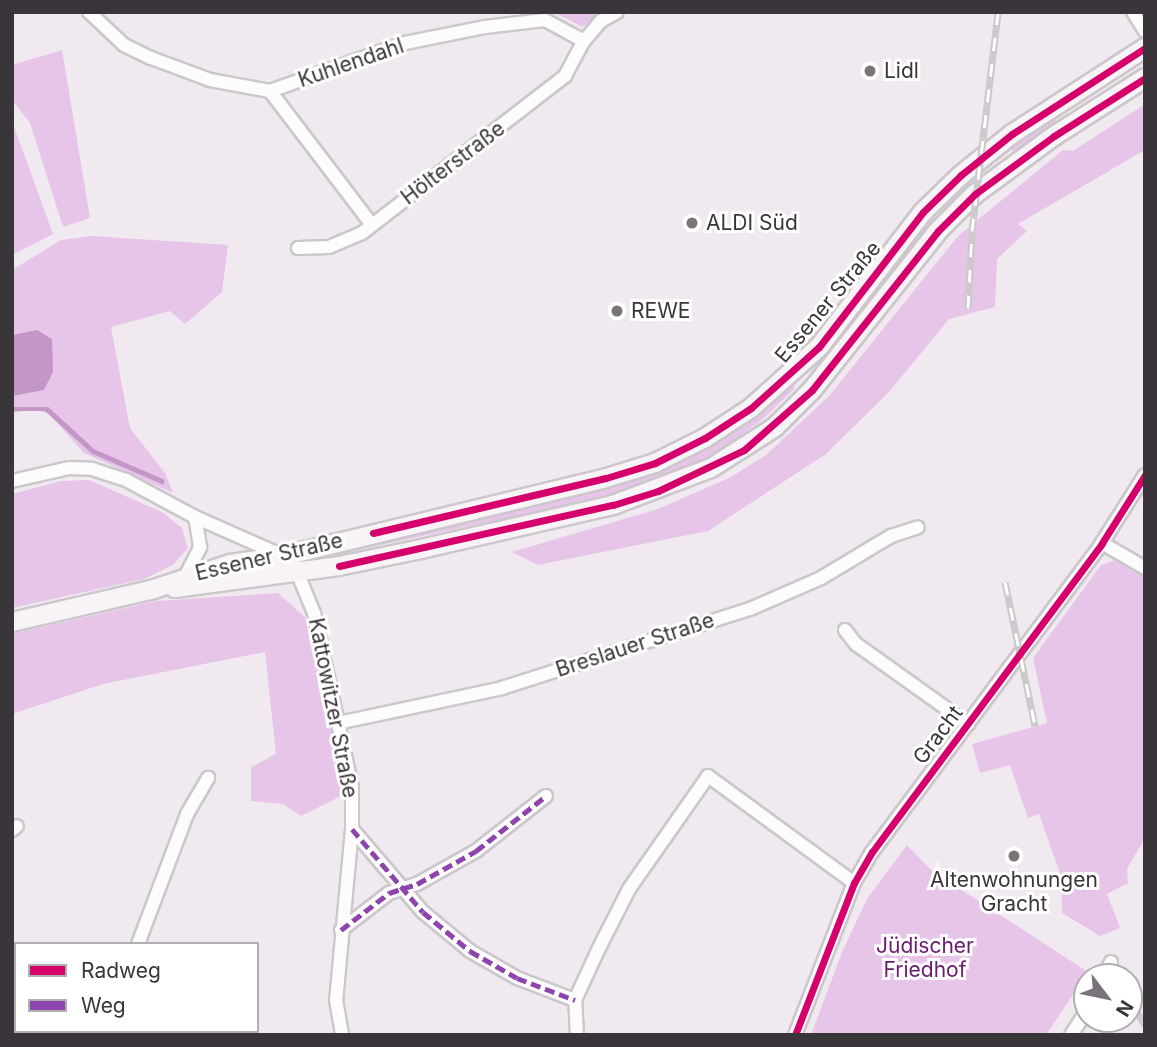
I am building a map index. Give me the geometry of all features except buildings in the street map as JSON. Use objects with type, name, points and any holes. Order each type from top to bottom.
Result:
[{"type":"main road","name":"Essener Straße","points":[[150,590],[185,577],[284,556],[606,478],[655,463],[705,438],[751,408],[819,347],[923,212],[961,175],[1012,134],[1145,48]]},
{"type":"main road","name":"Essener Straße","points":[[12,622],[150,590],[300,572],[612,505],[658,491],[744,450],[812,390],[937,231],[975,194],[1054,136],[1145,78]]},
{"type":"street","name":"Kuhlendahl","points":[[89,12],[124,45],[151,58],[210,80],[270,91],[405,43],[485,27],[545,20],[584,41]]},
{"type":"street","points":[[584,41],[601,21],[617,12]]},
{"type":"street","points":[[1132,12],[1145,31]]},
{"type":"street","name":"Hölterstraße","points":[[298,248],[347,242],[372,225],[565,76],[584,41]]},
{"type":"street","points":[[270,91],[372,225]]},
{"type":"street","points":[[12,481],[69,468],[92,469],[126,480],[195,517],[284,556]]},
{"type":"street","name":"Gracht","points":[[795,1035],[854,883],[1102,543],[1145,474]]},
{"type":"street","points":[[185,577],[200,547],[195,517]]},
{"type":"street","name":"Breslauer Straße","points":[[338,723],[502,688],[750,609],[821,578],[891,536],[918,527]]},
{"type":"street","points":[[1102,543],[1145,568]]},
{"type":"street","name":"Kattowitzer Straße","points":[[284,556],[300,572],[314,613],[352,788],[352,829],[336,1000],[342,1035]]},
{"type":"street","points":[[845,630],[856,644],[968,724]]},
{"type":"street","points":[[577,1035],[575,1000],[629,889],[708,776],[854,883]]},
{"type":"street","points":[[139,942],[187,814],[208,778]]},
{"type":"street","points":[[341,930],[389,893],[403,890],[476,850],[546,796]]},
{"type":"street","points":[[352,829],[374,850],[403,890],[470,951],[517,978],[575,1000]]},
{"type":"green space","points":[[595,12],[595,18],[582,27],[556,13]]},
{"type":"green space","points":[[62,50],[90,218],[63,227],[30,123],[12,100],[12,65]]},
{"type":"green space","points":[[1145,104],[1145,150],[1018,224],[1027,231],[997,259],[995,307],[949,319],[889,392],[826,454],[708,531],[538,565],[512,552],[658,509],[731,477],[766,455],[829,396],[958,236],[1063,150],[1073,151]]},
{"type":"green space","points":[[1052,116],[1057,121],[1050,128],[1013,152],[1009,146]]},
{"type":"green space","points":[[12,121],[53,234],[12,255]]},
{"type":"green space","points":[[928,221],[933,225],[872,299],[868,296]]},
{"type":"green space","points":[[92,236],[228,245],[222,292],[185,324],[170,311],[111,327],[130,428],[165,473],[173,493],[84,453],[49,414],[33,409],[12,413],[12,270],[61,240]]},
{"type":"green space","points":[[792,384],[795,388],[763,419],[700,465],[647,488],[339,554],[619,484],[656,470]]},
{"type":"green space","points":[[89,480],[162,512],[182,528],[188,548],[173,565],[144,579],[12,608],[12,494],[61,481]]},
{"type":"green space","points":[[1115,560],[1145,578],[1145,838],[1127,869],[1128,883],[1107,894],[1120,928],[1100,936],[1062,913],[1061,876],[1039,814],[1028,818],[1010,765],[980,773],[972,744],[1047,723],[1033,658],[1101,565]]},
{"type":"green space","points":[[278,593],[306,618],[332,732],[341,796],[301,816],[283,804],[251,801],[251,767],[276,754],[265,652],[103,684],[12,714],[12,634],[156,601]]},
{"type":"green space","name":"Jüdischer Friedhof","points":[[907,845],[931,870],[1074,963],[1073,994],[1046,1035],[811,1035],[842,952],[867,899]]},
{"type":"shaded area","points":[[37,330],[52,339],[53,372],[44,390],[12,396],[12,335]]},
{"type":"waterway","points":[[12,409],[47,409],[93,451],[162,481]]},
{"type":"railway","points":[[968,308],[972,231],[998,12]]},
{"type":"railway","points":[[1005,582],[1035,726]]},
{"type":"marked path","points":[[341,930],[389,893],[417,884],[476,851],[546,796]]},
{"type":"marked path","points":[[352,829],[423,912],[470,951],[517,978],[575,1000]]},
{"type":"cycle path","points":[[373,533],[606,478],[655,463],[705,438],[751,408],[819,347],[923,212],[961,175],[1012,134],[1145,48]]},
{"type":"cycle path","points":[[339,566],[613,505],[658,491],[744,450],[812,390],[938,231],[975,194],[1054,136],[1145,78]]},
{"type":"cycle path","points":[[795,1035],[854,883],[872,852],[1102,543],[1145,475]]},
{"type":"place","name":"Lidl","points":[[870,71]]},
{"type":"place","name":"ALDI Süd","points":[[692,223]]},
{"type":"place","name":"REWE","points":[[617,311]]},
{"type":"place","name":"Altenwohnungen Gracht","points":[[1014,856]]}]
